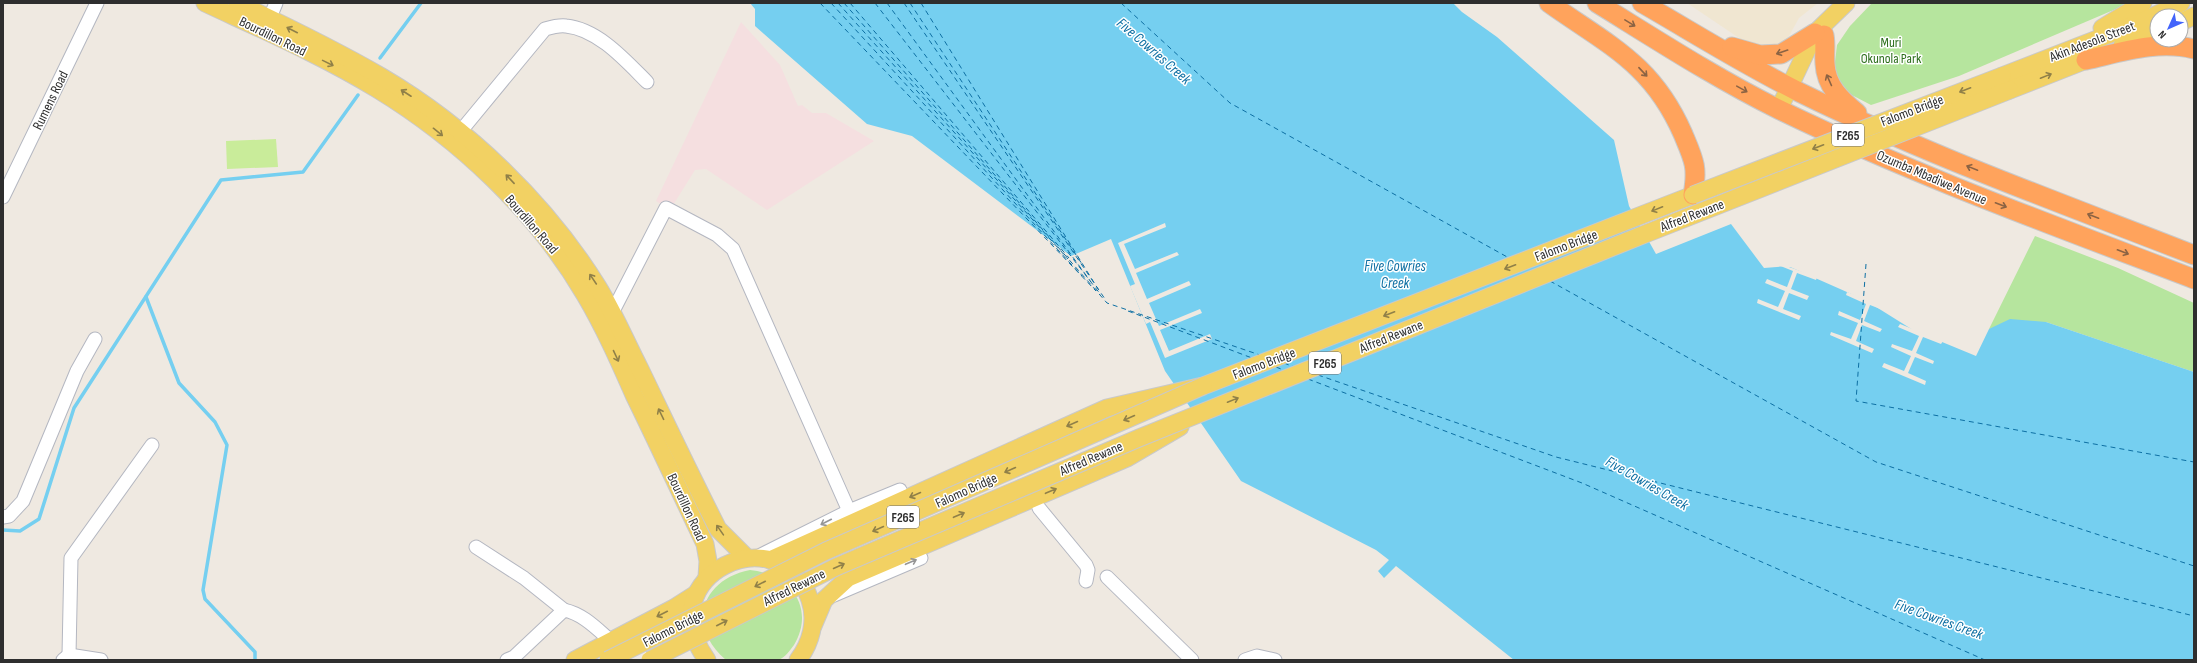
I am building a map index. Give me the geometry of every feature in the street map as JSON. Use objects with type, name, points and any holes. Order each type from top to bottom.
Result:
[{"type":"highway","points":[[1549,3],[1625,55],[1657,88],[1677,121],[1697,170],[1693,195]]},
{"type":"highway","name":"Ozumba Mbadiwe Avenue","points":[[1597,3],[1704,68],[1784,112],[1903,167],[2194,279]]},
{"type":"highway","name":"Ozumba Mbadiwe Avenue","points":[[1642,3],[1694,34],[1794,89],[1875,128],[2034,193],[2194,255]]},
{"type":"highway","points":[[1694,34],[1743,51],[1770,55],[1781,54],[1822,30],[1826,44],[1825,65],[1827,75],[1833,88],[1842,100],[1875,128]]},
{"type":"highway","points":[[2086,60],[2148,46],[2179,45],[2194,49]]},
{"type":"highway","points":[[2129,230],[2152,231],[2194,241]]},
{"type":"main road","name":"Bourdillon Road","points":[[205,3],[270,17],[419,116],[459,149],[499,186],[532,222],[606,317],[718,529],[758,558],[785,567],[798,578],[807,592],[812,608],[813,626]]},
{"type":"main road","name":"Bourdillon Road","points":[[237,3],[270,17],[383,78],[427,106],[460,132],[498,166],[568,244],[598,287],[606,317],[705,544],[708,561],[707,577]]},
{"type":"main road","points":[[1784,112],[1822,30],[1846,3]]},
{"type":"main road","points":[[2066,51],[2143,3]]},
{"type":"main road","name":"Akin Adesola Street","points":[[2002,76],[2141,22],[2181,3]]},
{"type":"main road","name":"Akin Adesola Street","points":[[2010,90],[2149,36]]},
{"type":"main road","name":"Falomo Bridge","points":[[608,660],[826,551],[1203,386],[2002,76]]},
{"type":"main road","name":"Alfred Rewane","points":[[650,660],[836,567],[1211,409],[1638,237],[2010,90]]},
{"type":"main road","points":[[707,660],[697,646],[692,630],[691,611],[696,594],[707,577],[718,567],[732,561],[758,558],[828,535],[1107,408],[1203,386]]},
{"type":"main road","points":[[798,660],[809,643],[813,626],[824,600],[848,578],[1128,458],[1211,409]]},
{"type":"main road","points":[[574,660],[674,608],[696,594]]},
{"type":"main road","points":[[809,643],[814,660]]},
{"type":"street","name":"Rumens Road","points":[[3,197],[97,3]]},
{"type":"street","points":[[460,132],[545,29],[565,26],[584,30],[607,46],[647,82]]},
{"type":"street","points":[[606,317],[666,208],[717,235],[726,242],[733,249],[849,510]]},
{"type":"street","points":[[3,517],[12,513],[23,501],[77,371],[95,339]]},
{"type":"street","points":[[102,660],[66,658],[71,558],[152,445]]},
{"type":"street","points":[[758,558],[849,510],[900,490]]},
{"type":"street","points":[[1039,508],[1086,565],[1088,570],[1086,582]]},
{"type":"street","points":[[476,547],[524,578],[564,610],[575,612],[582,616],[611,640]]},
{"type":"street","points":[[824,600],[921,558]]},
{"type":"street","points":[[1107,577],[1192,660]]},
{"type":"street","points":[[507,660],[514,657],[564,610]]},
{"type":"street","points":[[1245,660],[1257,656],[1275,660]]},
{"type":"shaded area","points":[[1687,3],[1818,3],[1799,18],[1789,36],[1780,46],[1774,48],[1748,44]]},
{"type":"shaded area","points":[[741,22],[780,65],[798,106],[802,105],[812,113],[826,113],[874,141],[767,210],[706,169],[695,170],[670,210],[656,201]]},
{"type":"green space","name":"Muri Okunola Park","points":[[1872,3],[2130,3],[1959,76],[1871,105],[1846,92],[1834,70],[1837,45],[1850,26]]},
{"type":"green space","points":[[276,139],[278,167],[227,169],[226,141]]},
{"type":"green space","points":[[2035,236],[2118,268],[2194,303],[2194,372],[2046,322],[1989,329]]},
{"type":"green space","points":[[750,570],[777,578],[787,585],[795,595],[800,606],[802,618],[800,631],[794,645],[785,656],[778,660],[726,660],[714,647],[706,633],[703,620],[705,606],[710,594],[720,584],[733,575]]},
{"type":"water","name":"Five Cowries Creek","points":[[750,3],[1453,3],[1462,12],[1497,37],[1614,140],[1629,206],[1656,254],[1731,224],[1764,268],[1788,266],[1865,300],[1913,330],[1976,356],[1989,329],[2010,319],[2046,322],[2194,372],[2194,660],[1514,660],[1396,566],[1384,578],[1378,571],[1389,560],[1376,550],[1241,481],[1165,371],[1111,239],[1071,256],[912,136],[867,124],[755,26],[755,9]]},
{"type":"pier","points":[[1165,223],[1166,227],[1124,244],[1135,269],[1177,252],[1179,255],[1136,273],[1147,299],[1189,281],[1191,285],[1149,303],[1159,326],[1200,309],[1202,313],[1160,330],[1169,351],[1210,334],[1212,339],[1165,358],[1150,322],[1146,324],[1130,286],[1135,284],[1118,243]]},
{"type":"pier","points":[[1787,264],[1795,267],[1789,267],[1817,277],[1816,280],[1797,273],[1791,289],[1809,296],[1807,300],[1789,293],[1783,309],[1801,316],[1799,320],[1757,303],[1758,299],[1778,307],[1785,291],[1765,283],[1767,279],[1787,287],[1793,271],[1778,265]]},
{"type":"pier","points":[[1847,292],[1867,299],[1863,299],[1870,301],[1888,312],[1870,305],[1864,321],[1882,329],[1880,332],[1862,325],[1856,341],[1874,349],[1872,353],[1830,335],[1831,332],[1851,339],[1858,323],[1838,315],[1839,311],[1860,320],[1866,304],[1846,295]]},
{"type":"pier","points":[[1900,324],[1943,341],[1941,344],[1923,337],[1916,353],[1934,361],[1933,364],[1915,357],[1908,373],[1926,381],[1925,385],[1882,367],[1884,363],[1904,371],[1911,356],[1891,347],[1892,344],[1912,351],[1919,336],[1898,327]]},
{"type":"waterway","points":[[380,58],[421,3]]},
{"type":"waterway","points":[[3,530],[20,531],[39,519],[74,408],[221,180],[303,172],[358,95]]},
{"type":"waterway","points":[[146,297],[179,383],[215,422],[227,445],[203,590],[205,599],[255,652],[255,660]]},
{"type":"ferry route","points":[[820,3],[1096,291]]},
{"type":"ferry route","points":[[831,3],[1082,276]]},
{"type":"ferry route","points":[[838,3],[1068,259]]},
{"type":"ferry route","points":[[844,3],[1107,303],[1260,355]]},
{"type":"ferry route","points":[[850,3],[1069,258]]},
{"type":"ferry route","points":[[875,3],[1101,295]]},
{"type":"ferry route","points":[[887,3],[1091,282]]},
{"type":"ferry route","points":[[904,3],[1105,299]]},
{"type":"ferry route","points":[[910,3],[1082,264]]},
{"type":"ferry route","points":[[921,3],[1098,289]]},
{"type":"ferry route","points":[[1121,3],[1230,103],[1509,258]]},
{"type":"ferry route","points":[[1866,264],[1856,401],[2194,462]]},
{"type":"ferry route","points":[[1550,281],[1876,462],[2194,566]]},
{"type":"ferry route","points":[[1128,311],[1252,358]]},
{"type":"ferry route","points":[[1284,363],[1294,367]]},
{"type":"ferry route","points":[[1276,367],[1286,371]]},
{"type":"ferry route","points":[[1318,375],[1556,457],[2194,616]]},
{"type":"ferry route","points":[[1308,379],[1582,483],[1985,660]]}]
